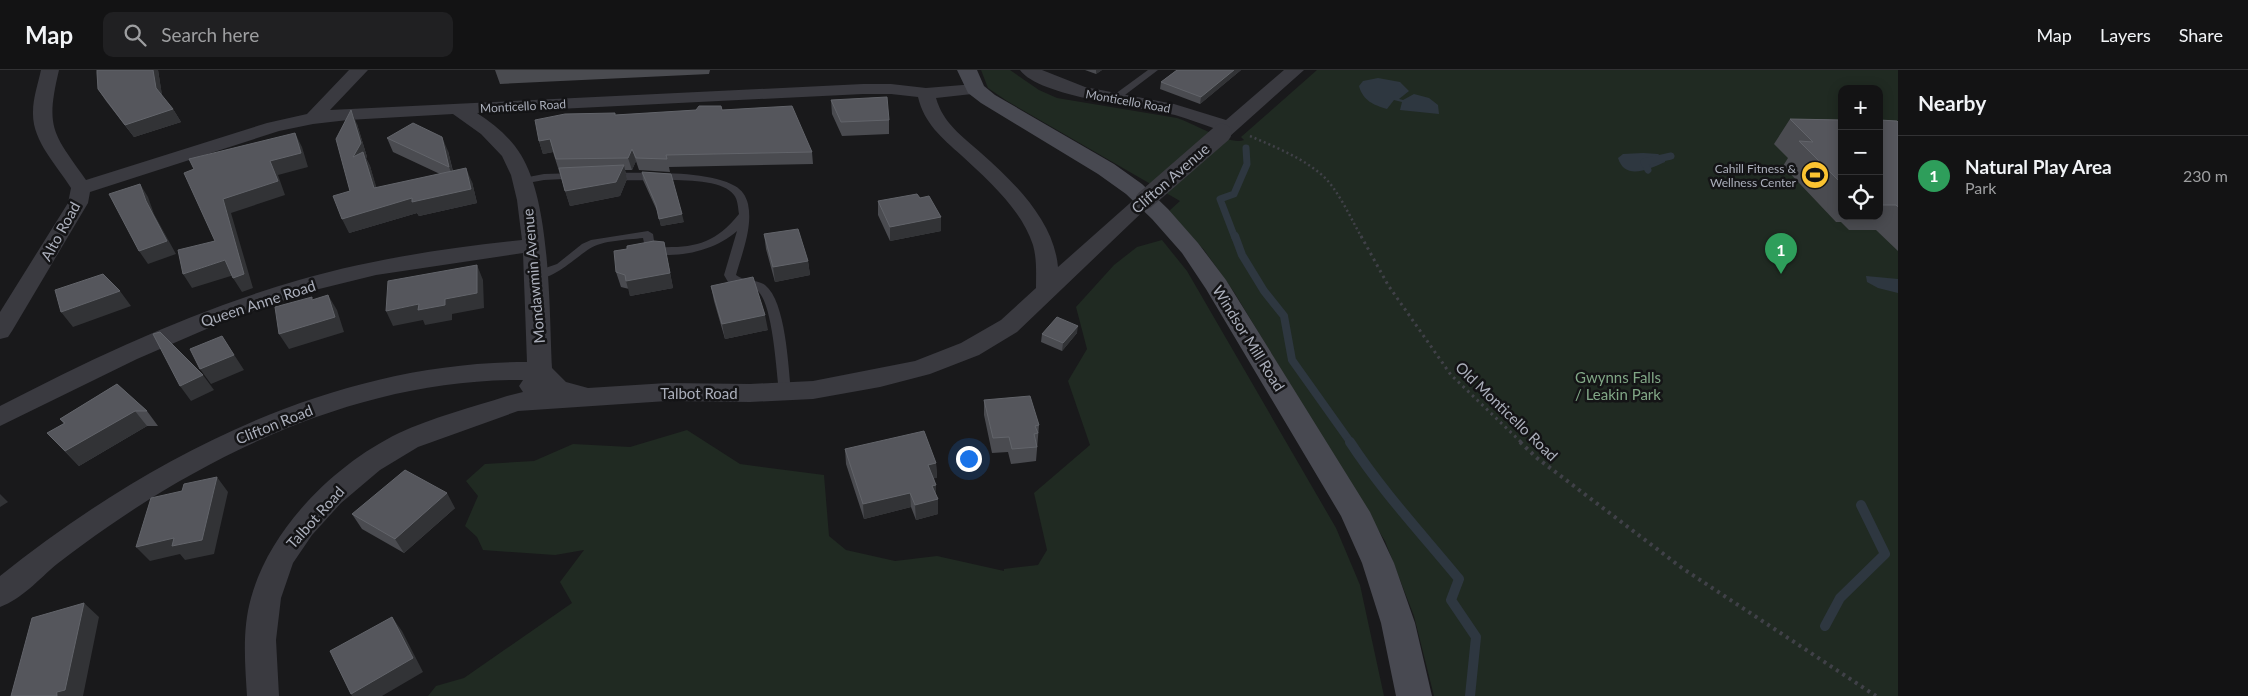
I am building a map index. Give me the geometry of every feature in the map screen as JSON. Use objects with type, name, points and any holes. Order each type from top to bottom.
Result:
[{"type":"main road","name":"Windsor Mill Road","points":[[971,79],[988,99],[1106,169],[1134,189],[1160,214],[1190,248],[1217,286],[1355,512],[1378,563],[1398,623],[1414,696]]},
{"type":"street","name":"Alto Road","points":[[0,331],[70,219],[78,203],[81,188],[47,136],[42,122],[43,102],[50,70]]},
{"type":"street","points":[[313,118],[359,70]]},
{"type":"street","name":"Monticello Road","points":[[1029,70],[1063,87],[1087,95],[1179,111],[1225,130]]},
{"type":"street","name":"Clifton Avenue","points":[[1047,289],[1094,245],[1295,70]]},
{"type":"street","name":"Monticello Road","points":[[81,188],[274,127],[313,118],[348,114],[863,89],[891,89],[926,93],[971,79]]},
{"type":"street","points":[[926,93],[934,119],[985,167],[1032,224],[1041,240],[1046,256],[1047,289]]},
{"type":"street","name":"Mondawmin Avenue","points":[[457,110],[475,120],[506,149],[512,156],[522,181],[534,245],[540,371]]},
{"type":"street","name":"Queen Anne Road","points":[[0,417],[135,348],[204,320],[281,294],[352,274],[414,261],[534,245]]},
{"type":"street","name":"Talbot Road","points":[[263,696],[260,640],[266,598],[280,559],[302,527],[331,495],[370,463],[409,440],[516,402],[582,396],[667,392],[785,392],[813,390],[880,378],[929,365],[970,349],[1009,326],[1047,289]]},
{"type":"street","name":"Clifton Road","points":[[0,594],[28,570],[99,516],[166,474],[240,437],[313,408],[378,389],[439,376],[490,371],[540,371]]},
{"type":"street","points":[[516,402],[532,386],[540,371],[557,388],[582,396]]},
{"type":"lane","points":[[1114,99],[1154,70]]},
{"type":"lane","points":[[522,181],[544,177],[655,176],[723,182],[739,192],[742,199],[743,228],[730,275],[732,280],[756,286],[763,290],[776,324],[785,392]]},
{"type":"lane","points":[[535,276],[561,266],[586,246],[601,241],[648,234],[650,250],[656,251],[695,248],[711,244],[730,234],[743,215]]},
{"type":"path","name":"Old Monticello Road","points":[[1225,130],[1296,157],[1323,176],[1343,204],[1388,284],[1451,375],[1536,458],[1682,568],[1876,696]]},
{"type":"green space","name":"Gwynns Falls / Leakin Park","points":[[981,70],[1010,70],[1039,90],[1057,98],[1177,118],[1221,137],[1238,141],[1244,140],[1241,137],[1317,70],[1898,70],[1898,696],[1434,696],[1414,616],[1385,541],[1234,292],[1204,250],[1169,211],[1180,201],[1007,101],[988,88]]},
{"type":"green space","points":[[1162,240],[1187,271],[1336,528],[1360,585],[1384,696],[428,696],[436,686],[464,678],[572,603],[560,582],[584,550],[555,555],[483,550],[477,537],[465,526],[478,496],[466,481],[485,464],[534,461],[573,444],[630,447],[687,430],[740,464],[824,475],[829,536],[846,550],[895,561],[937,556],[1004,571],[1004,569],[1038,565],[1047,550],[1034,493],[1090,445],[1068,381],[1087,349],[1076,307],[1114,265],[1137,247]]},
{"type":"shaded area","points":[[1378,78],[1400,82],[1409,91],[1399,99],[1403,100],[1414,94],[1429,98],[1438,105],[1439,114],[1400,110],[1402,102],[1394,100],[1387,109],[1373,104],[1366,99],[1359,86],[1363,81]]},
{"type":"shaded area","points":[[1623,154],[1658,154],[1665,159],[1665,162],[1645,170],[1632,171],[1621,165],[1618,158]]},
{"type":"shaded area","points":[[1866,276],[1898,279],[1898,293],[1878,288],[1867,282]]},
{"type":"building","points":[[97,70],[153,70],[156,88],[173,109],[125,125],[98,89]]},
{"type":"building","points":[[1177,70],[1234,70],[1201,97],[1161,82]]},
{"type":"building","points":[[887,97],[889,120],[841,122],[831,100]]},
{"type":"building","points":[[699,106],[721,106],[722,110],[792,106],[812,152],[666,155],[667,159],[636,158],[632,149],[628,158],[556,159],[550,139],[539,141],[535,120],[565,114],[615,113],[615,115],[696,110]]},
{"type":"building","points":[[351,110],[361,143],[353,157],[363,152],[374,188],[466,168],[471,189],[412,202],[412,198],[342,219],[333,196],[350,191],[336,139]]},
{"type":"building","points":[[1790,119],[1838,120],[1838,180],[1799,141],[1813,142]]},
{"type":"building","points":[[1883,120],[1898,122],[1898,207],[1896,205],[1883,205]]},
{"type":"building","points":[[413,123],[442,137],[449,167],[387,138]]},
{"type":"building","points":[[295,133],[301,153],[270,161],[278,181],[223,199],[244,274],[233,278],[225,260],[183,274],[178,250],[215,241],[184,173],[194,169],[189,159]]},
{"type":"building","points":[[624,165],[616,182],[565,191],[559,168]]},
{"type":"building","points":[[642,172],[671,174],[682,214],[659,219],[656,205]]},
{"type":"building","points":[[140,184],[146,201],[167,241],[139,251],[109,194]]},
{"type":"building","points":[[917,194],[920,198],[929,196],[941,217],[890,227],[878,201]]},
{"type":"building","points":[[798,229],[808,261],[773,267],[764,234]]},
{"type":"building","points":[[654,241],[664,242],[670,273],[626,281],[625,275],[616,272],[614,251],[627,249],[627,246]]},
{"type":"building","points":[[477,265],[477,293],[445,299],[445,305],[418,310],[419,304],[386,311],[388,281]]},
{"type":"building","points":[[103,274],[120,291],[61,312],[55,290]]},
{"type":"building","points":[[753,277],[765,315],[722,324],[711,286]]},
{"type":"building","points":[[328,295],[335,317],[279,334],[275,307],[312,297],[312,300]]},
{"type":"building","points":[[1057,317],[1078,326],[1063,343],[1042,334]]},
{"type":"building","points":[[160,332],[203,375],[180,386],[153,334]]},
{"type":"building","points":[[222,336],[234,355],[200,369],[190,349]]},
{"type":"building","points":[[117,384],[147,411],[135,411],[65,451],[47,433],[65,423],[60,419]]},
{"type":"building","points":[[1030,396],[1039,425],[1035,426],[1038,433],[1034,434],[1037,447],[1012,449],[1009,437],[993,438],[984,400]]},
{"type":"building","points":[[924,431],[936,463],[928,465],[936,485],[932,486],[938,499],[915,505],[910,493],[863,504],[845,449]]},
{"type":"building","points":[[405,470],[447,493],[395,539],[352,514]]},
{"type":"building","points":[[217,477],[202,540],[172,546],[174,538],[136,547],[151,498],[182,491],[184,484]]},
{"type":"building","points":[[84,603],[65,690],[57,692],[57,696],[11,696],[32,618]]},
{"type":"building","points":[[392,617],[413,658],[351,694],[330,651]]},
{"type":"waterway","points":[[1235,238],[1220,199],[1234,194],[1247,164],[1246,148]]},
{"type":"waterway","points":[[1648,170],[1644,162],[1671,156]]},
{"type":"waterway","points":[[1235,236],[1242,255],[1264,291],[1284,316],[1292,360],[1351,443]]},
{"type":"waterway","points":[[1350,442],[1389,495],[1459,579],[1451,600],[1476,637],[1470,696]]},
{"type":"waterway","points":[[1825,626],[1840,598],[1885,554],[1861,505]]},
{"type":"place","name":"Cahill Fitness & Wellness Center","points":[[1815,175]]},
{"type":"place","name":"Natural Play Area","points":[[1781,274]]}]
